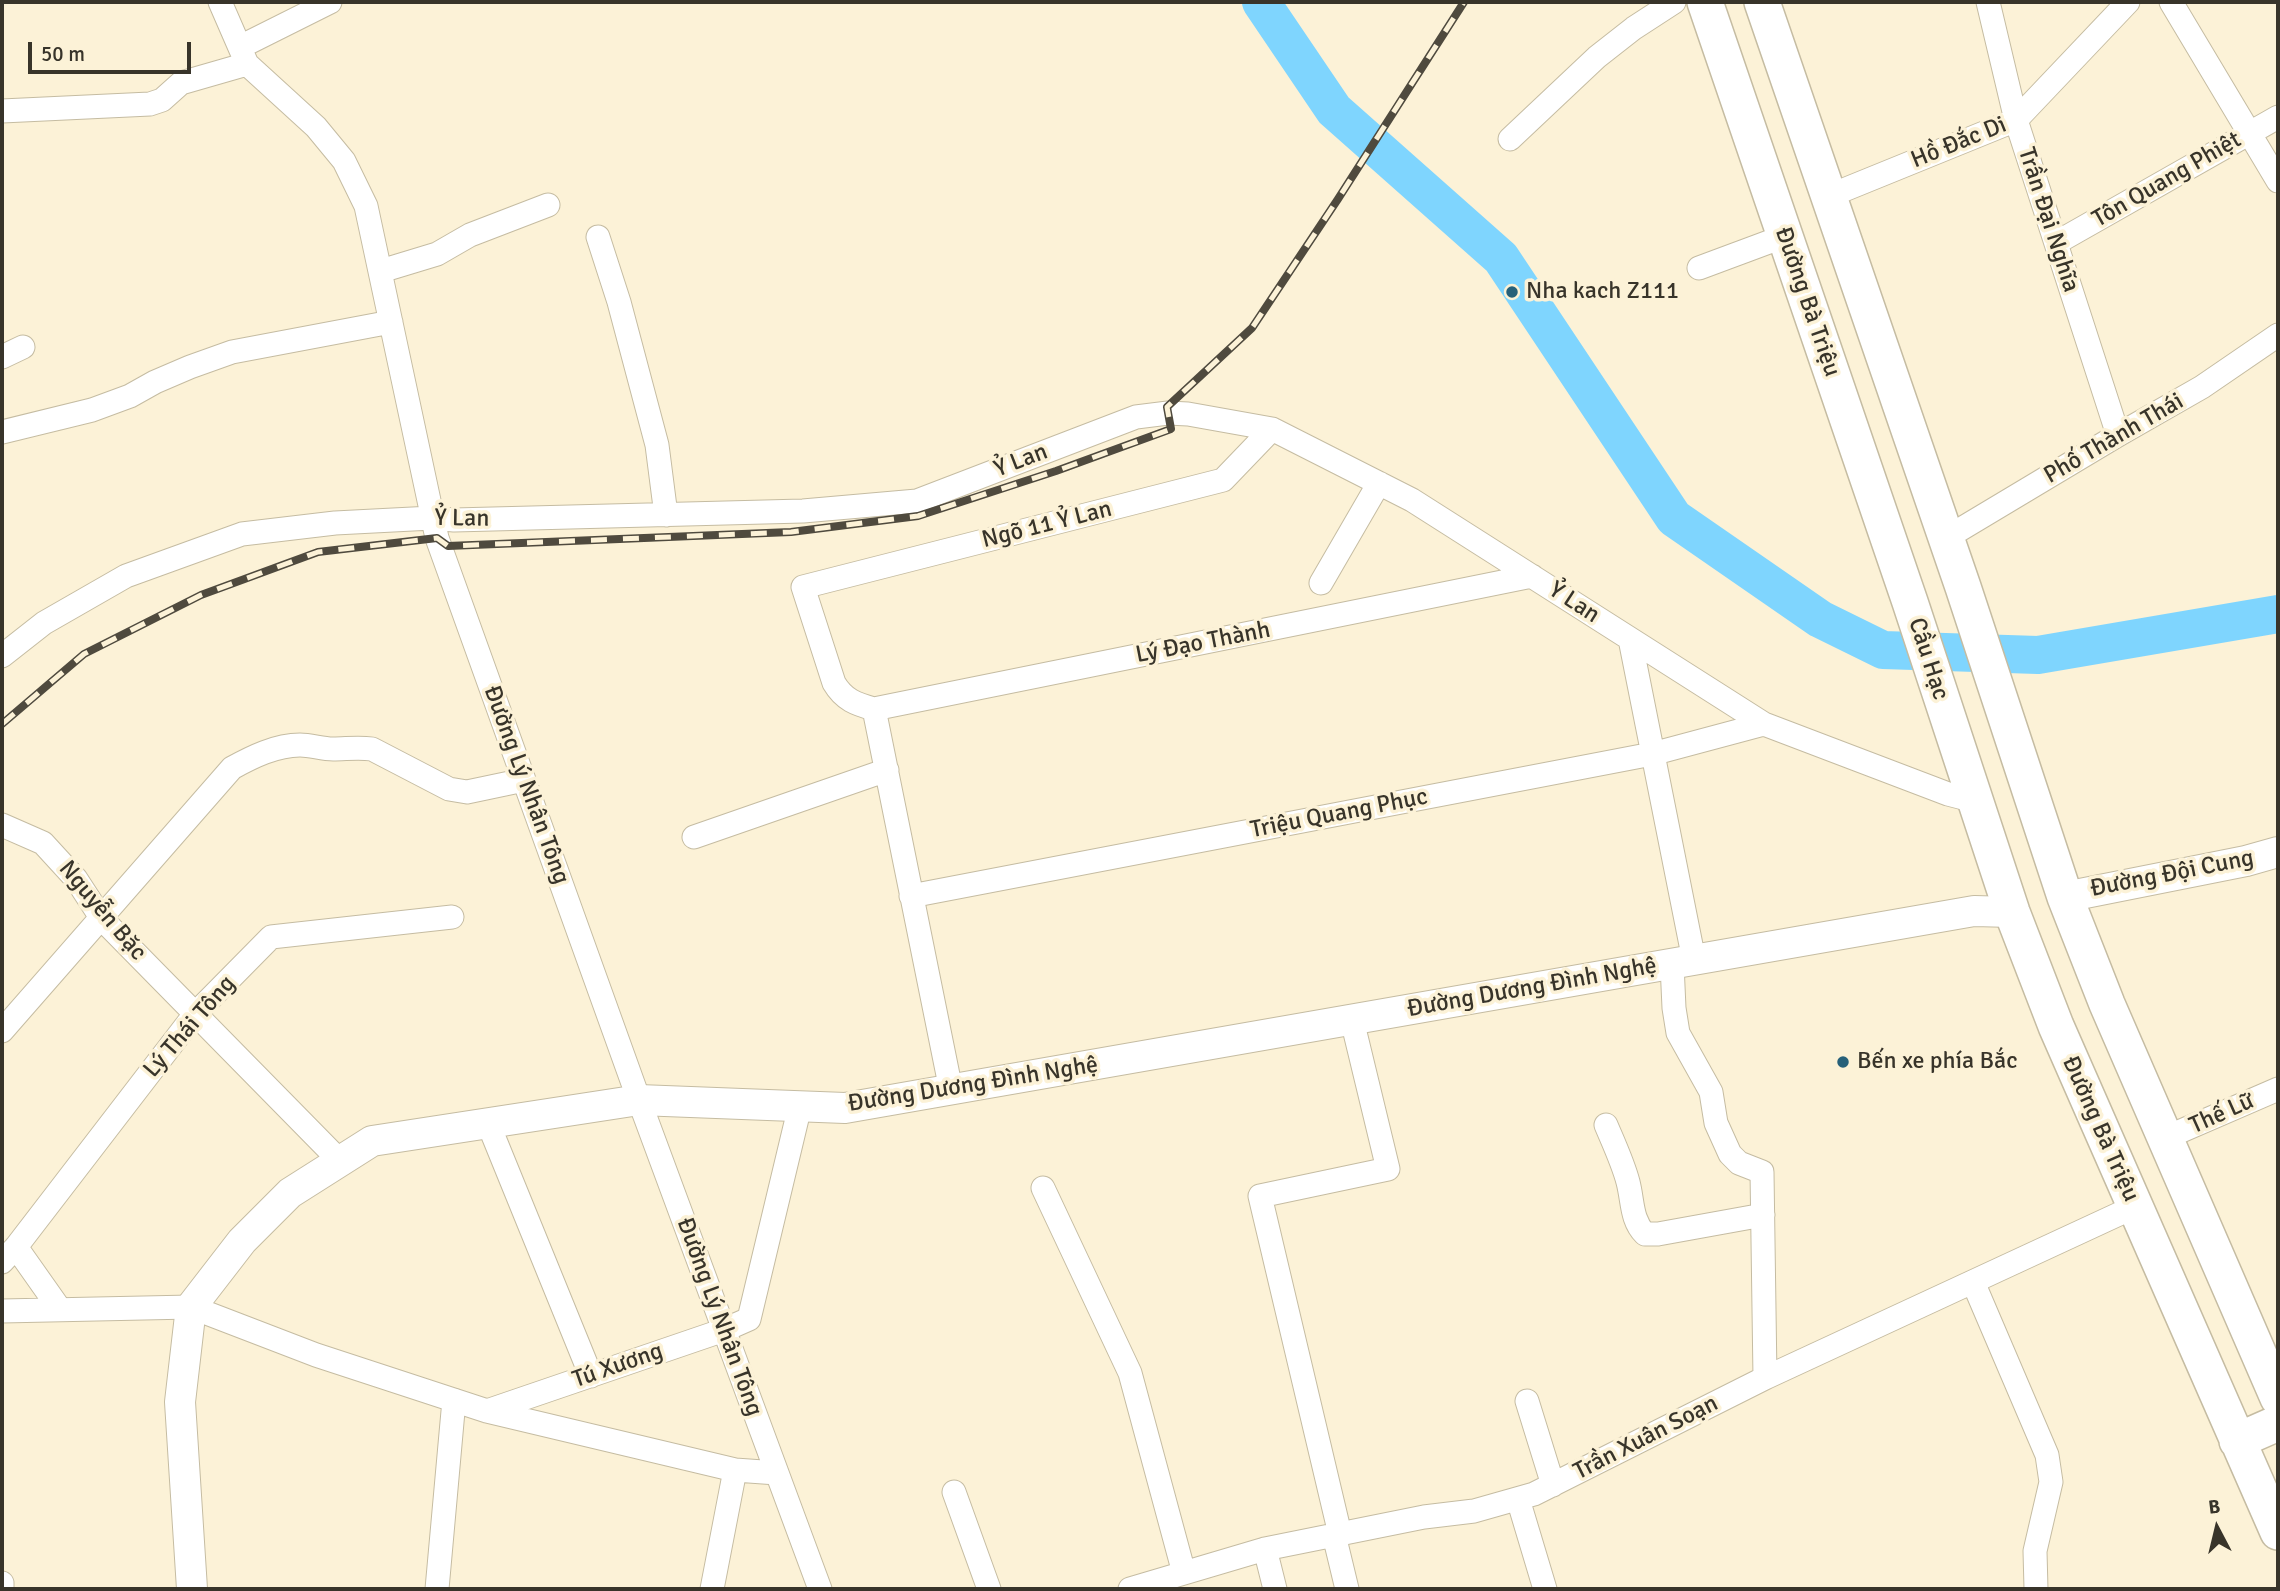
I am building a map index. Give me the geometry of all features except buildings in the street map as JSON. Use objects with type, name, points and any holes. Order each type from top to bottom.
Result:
[{"type":"highway","name":"Đường Bà Triệu","points":[[1705,2],[1910,602]]},
{"type":"highway","points":[[1762,2],[1963,587],[2065,897],[2107,1004],[2278,1398]]},
{"type":"highway","name":"Cầu Hạc","points":[[1910,602],[1947,716]]},
{"type":"highway","name":"Đường Bà Triệu","points":[[1947,716],[2012,912],[2056,1026],[2278,1532]]},
{"type":"highway","points":[[2012,912],[2065,897]]},
{"type":"highway","points":[[2236,1441],[2278,1423]]},
{"type":"main road","name":"Đường Đội Cung","points":[[2065,897],[2246,861],[2278,852]]},
{"type":"main road","name":"Đường Dương Đình Nghệ","points":[[191,1307],[242,1241],[290,1193],[372,1141],[639,1100],[845,1108],[1974,911],[2012,912]]},
{"type":"main road","points":[[191,1307],[180,1402],[192,1589]]},
{"type":"street","name":"Đường Lý Nhân Tông","points":[[220,2],[243,56],[316,127],[344,161],[366,206],[437,538],[639,1100],[820,1589]]},
{"type":"street","points":[[2,111],[150,104],[162,100],[181,83],[243,56],[330,2]]},
{"type":"street","points":[[1510,139],[1597,57],[1674,2]]},
{"type":"street","name":"Trần Đại Nghĩa","points":[[1988,2],[2016,120],[2118,435]]},
{"type":"street","name":"Hồ Đắc Di","points":[[1829,196],[2016,120],[2128,2]]},
{"type":"street","points":[[2171,2],[2278,181]]},
{"type":"street","name":"Tôn Quang Phiệt","points":[[2056,243],[2278,117]]},
{"type":"street","points":[[381,271],[437,254],[470,234],[548,205]]},
{"type":"street","points":[[1699,268],[1785,236]]},
{"type":"street","points":[[598,237],[619,302],[657,446],[666,515]]},
{"type":"street","points":[[2,432],[92,410],[130,396],[190,366],[232,352],[391,322]]},
{"type":"street","name":"Phố Thành Thái","points":[[1946,538],[2202,387],[2278,335]]},
{"type":"street","points":[[2,357],[23,347]]},
{"type":"street","name":"Ỷ Lan","points":[[2,656],[44,623],[126,576],[242,534],[335,523],[432,517],[454,520],[803,512],[917,501],[1136,417],[1168,413],[1188,414],[1272,429],[1412,499],[1764,724],[1948,794],[1975,801]]},
{"type":"street","name":"Ngõ 11 Ỷ Lan","points":[[874,709],[853,703],[841,695],[834,683],[803,587],[1223,481],[1272,429]]},
{"type":"street","points":[[1321,583],[1378,483]]},
{"type":"street","name":"Lý Đạo Thành","points":[[874,709],[1532,576]]},
{"type":"street","points":[[1630,639],[1652,754],[1683,962],[1674,1008],[1678,1033],[1711,1092],[1716,1123],[1730,1154],[1738,1163],[1762,1172],[1765,1378]]},
{"type":"street","points":[[874,709],[951,1090]]},
{"type":"street","name":"Triệu Quang Phục","points":[[911,896],[1652,754],[1764,724]]},
{"type":"street","points":[[2,1031],[232,768],[250,758],[287,746],[331,749],[360,747],[372,750],[449,789],[467,792],[524,780]]},
{"type":"street","points":[[694,837],[887,770]]},
{"type":"street","name":"Nguyễn Bặc","points":[[2,825],[43,843],[76,879],[102,919],[340,1161]]},
{"type":"street","name":"Lý Thái Tông","points":[[9,1255],[195,1014],[271,937],[452,917]]},
{"type":"street","points":[[1347,1589],[1337,1534],[1260,1196],[1388,1169],[1352,1020]]},
{"type":"street","name":"Thế Lữ","points":[[2165,1138],[2278,1089]]},
{"type":"street","name":"Tú Xương","points":[[487,1411],[749,1320],[800,1106]]},
{"type":"street","points":[[488,1123],[590,1376]]},
{"type":"street","points":[[1606,1125],[1629,1184],[1634,1217],[1638,1228],[1645,1234],[1763,1215]]},
{"type":"street","points":[[1043,1188],[1130,1373],[1184,1573]]},
{"type":"street","name":"Trần Xuân Soạn","points":[[1130,1589],[1265,1549],[1424,1517],[1474,1511],[1534,1494],[1765,1378],[2134,1207]]},
{"type":"street","points":[[9,1255],[59,1308]]},
{"type":"street","points":[[1973,1282],[2047,1455],[2051,1482],[2035,1550],[2036,1589]]},
{"type":"street","points":[[2,1311],[191,1307],[316,1355],[487,1411],[735,1470],[777,1473]]},
{"type":"street","points":[[437,1589],[454,1401]]},
{"type":"street","points":[[1527,1401],[1553,1485]]},
{"type":"street","points":[[712,1589],[735,1470]]},
{"type":"street","points":[[954,1492],[989,1589]]},
{"type":"street","points":[[1518,1499],[1545,1589]]},
{"type":"street","points":[[1265,1549],[1275,1589]]},
{"type":"street","points":[[2,1583],[2,1589]]},
{"type":"waterway","points":[[1261,2],[1334,110],[1501,258],[1674,518],[1820,619],[1883,650],[2038,655],[2278,614]]},
{"type":"railway","points":[[2,724],[84,654],[201,595],[318,552],[437,538],[448,546],[791,532],[918,516],[1056,471],[1171,429],[1167,407],[1252,328],[1464,2]]},
{"type":"place","name":"Nha kach Z111","points":[[1512,292]]},
{"type":"place","name":"Bến xe phía Bắc","points":[[1843,1062]]}]
